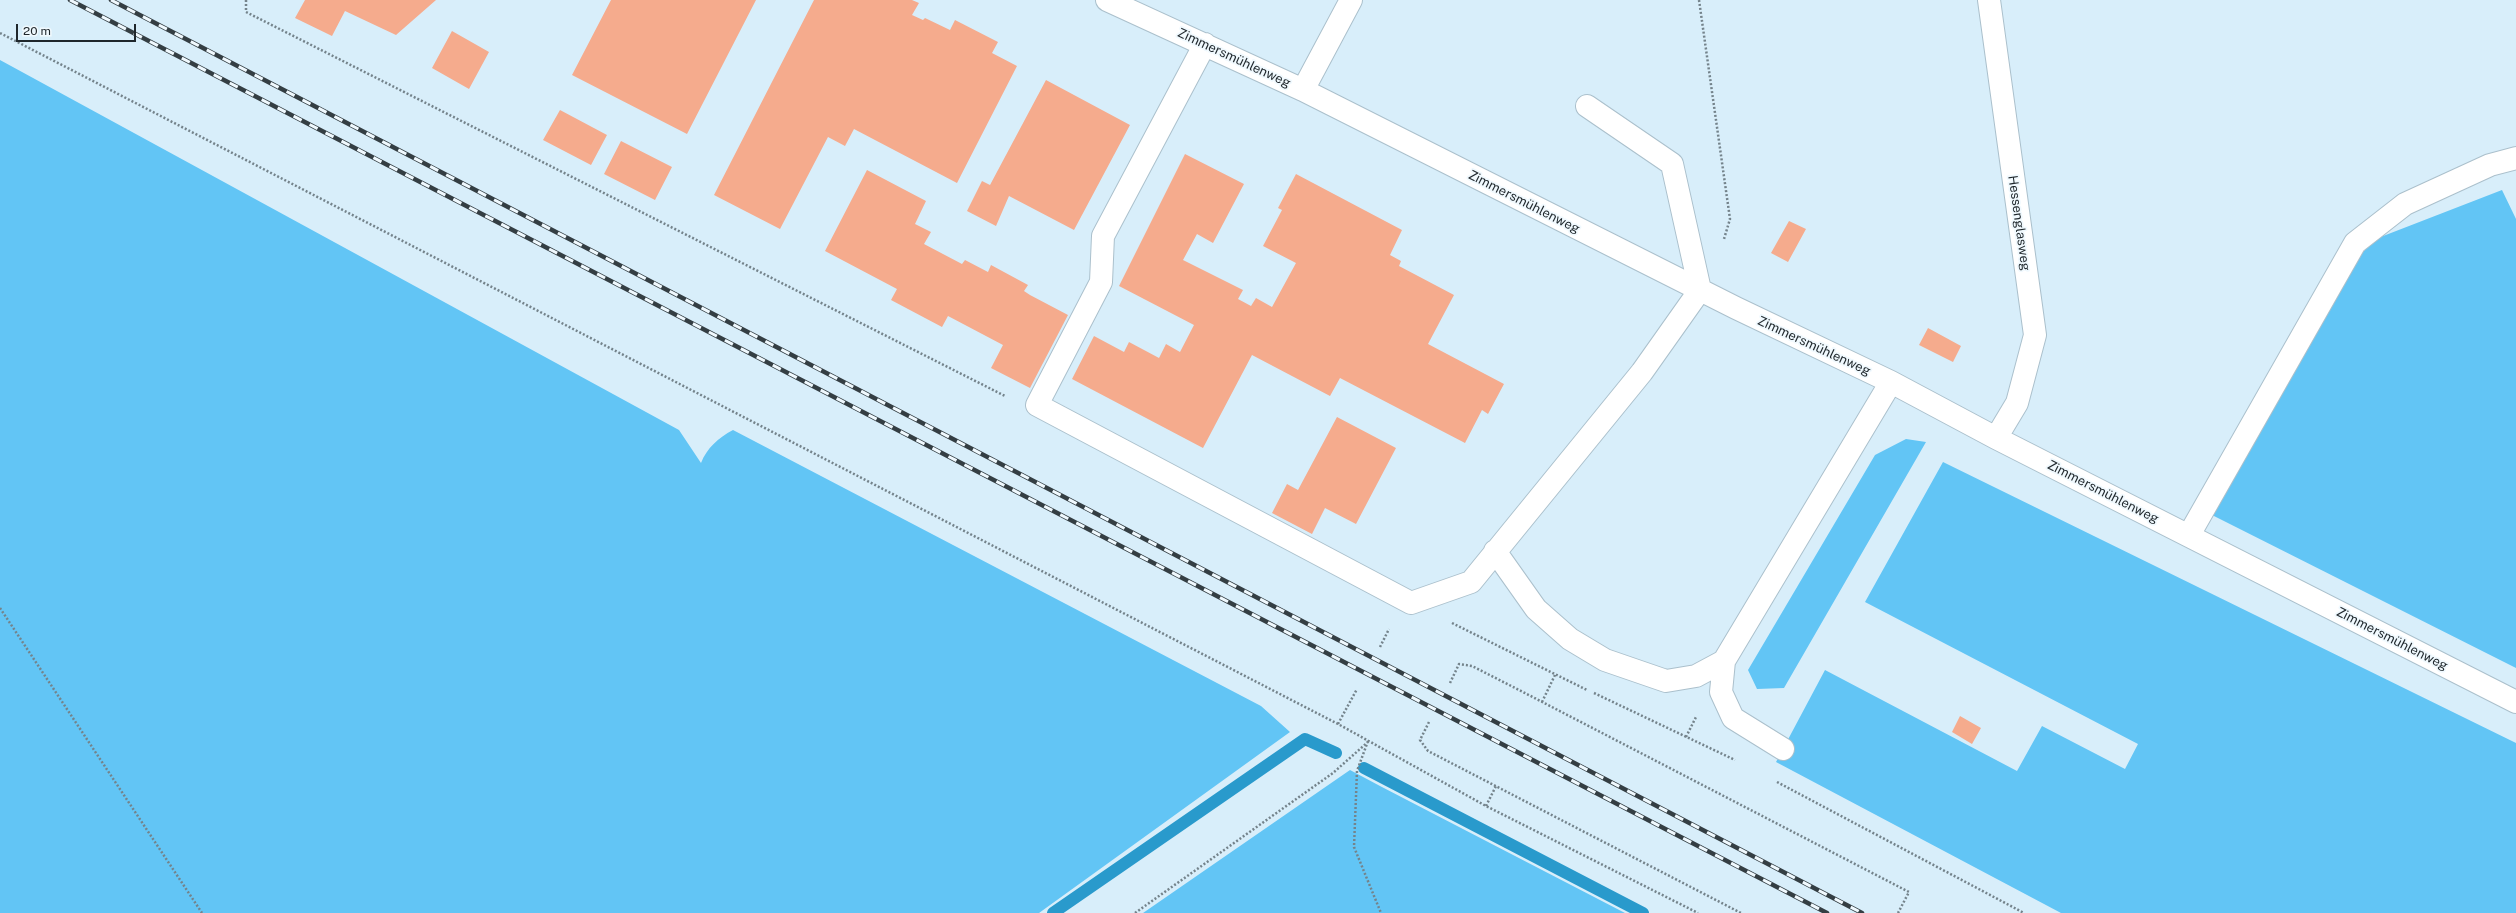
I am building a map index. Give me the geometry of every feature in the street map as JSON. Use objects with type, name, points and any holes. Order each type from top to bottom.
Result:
[{"type":"street","name":"Zimmersmühlenweg","points":[[1107,0],[1303,90],[1700,290],[1891,382],[1996,438],[2516,702]]},
{"type":"street","points":[[1303,90],[1351,0]]},
{"type":"street","name":"Hessenglasweg","points":[[1989,0],[2035,335],[2017,403],[1996,438]]},
{"type":"street","points":[[1205,44],[1104,236],[1101,282],[1037,405],[1411,603],[1471,582],[1642,372],[1700,290],[1672,164],[1587,106]]},
{"type":"street","points":[[2189,535],[2355,243],[2406,204],[2490,165],[2516,158]]},
{"type":"street","points":[[1783,749],[1733,718],[1721,692],[1724,661],[1891,382]]},
{"type":"street","points":[[1495,552],[1536,609],[1570,639],[1606,660],[1666,680],[1696,676],[1724,661]]},
{"type":"path","points":[[246,0],[246,12],[1026,406],[1037,405]]},
{"type":"path","points":[[1699,0],[1730,219],[1724,240]]},
{"type":"path","points":[[0,33],[1338,724],[1486,806],[1698,913]]},
{"type":"path","points":[[1411,603],[1555,675],[1740,762]]},
{"type":"path","points":[[0,608],[202,913]]},
{"type":"path","points":[[1380,647],[1391,626]]},
{"type":"path","points":[[1450,683],[1459,664],[1472,666],[1909,892],[1898,913]]},
{"type":"path","points":[[1542,702],[1555,675]]},
{"type":"path","points":[[1338,724],[1356,689]]},
{"type":"path","points":[[1430,722],[1420,740],[1428,751],[1741,913]]},
{"type":"path","points":[[1135,913],[1333,773],[1368,741]]},
{"type":"path","points":[[1368,741],[1357,771],[1354,847],[1381,913]]},
{"type":"path","points":[[1774,781],[2024,913]]},
{"type":"path","points":[[1486,806],[1496,786]]},
{"type":"shaded area","points":[[0,60],[679,430],[701,463],[706,453],[714,444],[733,430],[1261,706],[1290,732],[1039,913],[0,913]]},
{"type":"shaded area","points":[[2502,190],[2516,219],[2516,668],[2210,514],[2345,269],[2378,238]]},
{"type":"shaded area","points":[[1906,439],[1926,442],[1784,688],[1757,689],[1748,670],[1875,455]]},
{"type":"shaded area","points":[[1943,462],[2516,743],[2516,913],[2061,913],[1776,762],[1825,670],[2017,771],[2042,726],[2125,769],[2138,744],[1865,602]]},
{"type":"shaded area","points":[[1350,770],[1380,786],[1625,913],[1143,913]]},
{"type":"building","points":[[305,0],[436,0],[396,35],[345,11],[332,36],[295,18]]},
{"type":"building","points":[[611,0],[756,0],[687,134],[572,75]]},
{"type":"building","points":[[814,0],[912,0],[919,3],[912,15],[923,20],[925,18],[950,30],[955,20],[998,42],[992,53],[1017,66],[957,183],[854,129],[845,146],[828,137],[780,229],[714,195]]},
{"type":"building","points":[[452,31],[489,52],[469,89],[432,68]]},
{"type":"building","points":[[1046,80],[1130,125],[1074,230],[1009,196],[996,226],[967,211],[982,181],[990,185]]},
{"type":"building","points":[[560,110],[607,135],[591,165],[543,140]]},
{"type":"building","points":[[621,141],[672,167],[655,200],[604,174]]},
{"type":"building","points":[[1185,154],[1244,184],[1213,243],[1197,234],[1183,260],[1243,290],[1238,299],[1251,306],[1256,298],[1272,307],[1296,263],[1263,246],[1282,210],[1278,208],[1296,174],[1402,230],[1390,255],[1401,261],[1399,266],[1454,295],[1428,344],[1504,384],[1488,414],[1482,410],[1465,443],[1340,378],[1330,396],[1252,355],[1203,448],[1072,379],[1094,336],[1124,352],[1129,342],[1159,358],[1166,344],[1180,352],[1194,325],[1119,286]]},
{"type":"building","points":[[867,170],[926,201],[915,224],[931,232],[924,244],[962,264],[965,260],[988,272],[991,265],[1028,285],[1024,291],[1030,295],[1068,315],[1030,388],[991,368],[1003,345],[948,316],[942,327],[891,300],[897,289],[825,251]]},
{"type":"building","points":[[1789,221],[1806,229],[1788,262],[1771,253]]},
{"type":"building","points":[[1928,328],[1961,346],[1953,362],[1919,345]]},
{"type":"building","points":[[1337,417],[1396,448],[1356,524],[1325,508],[1312,534],[1272,513],[1287,484],[1298,490]]},
{"type":"building","points":[[1960,716],[1981,728],[1972,744],[1952,732]]},
{"type":"waterway","points":[[1053,913],[1305,739],[1336,753]]},
{"type":"waterway","points":[[1364,768],[1643,913]]},
{"type":"railway","points":[[70,0],[1827,913]]},
{"type":"railway","points":[[111,0],[1862,913]]}]
